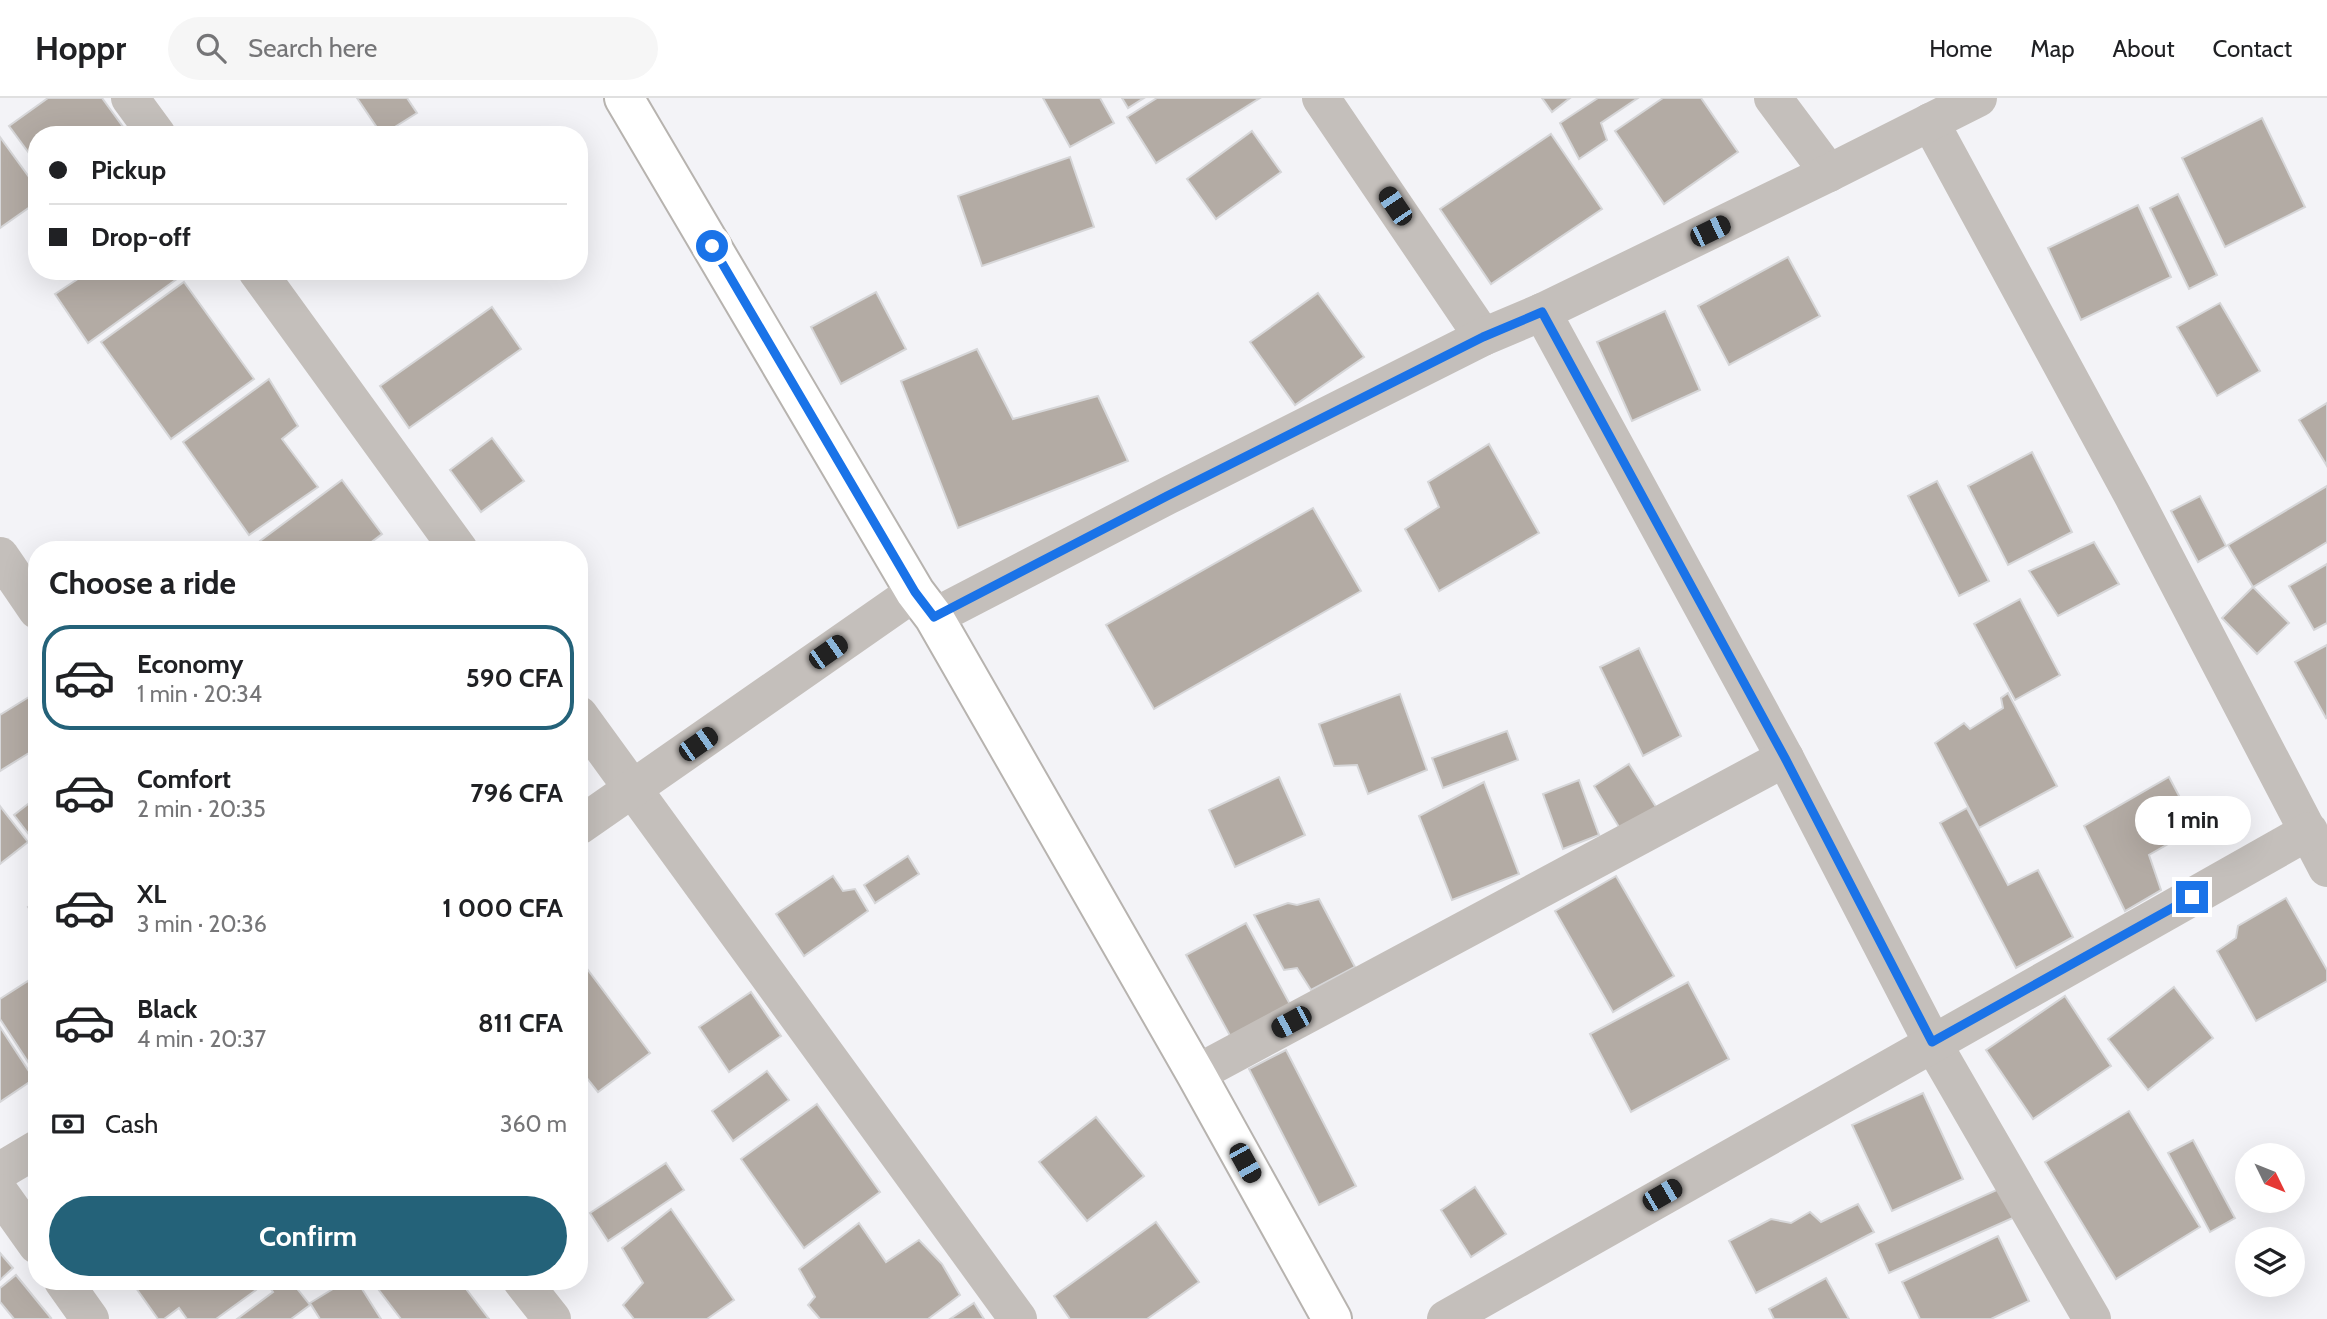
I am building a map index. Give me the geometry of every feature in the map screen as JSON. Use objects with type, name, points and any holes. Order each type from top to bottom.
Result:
[{"type":"highway","points":[[624,98],[924,604],[1196,1074],[1332,1319]]},
{"type":"street","points":[[130,98],[150,126]]},
{"type":"street","points":[[1321,98],[1483,337]]},
{"type":"street","points":[[1773,98],[1829,173]]},
{"type":"street","points":[[588,820],[924,604],[1167,496],[1483,337],[1542,312],[1978,98]]},
{"type":"street","points":[[1930,122],[2126,484],[2327,868]]},
{"type":"street","points":[[264,280],[452,541]]},
{"type":"street","points":[[1542,312],[1785,758],[1932,1042],[2092,1319]]},
{"type":"street","points":[[0,556],[28,597]]},
{"type":"street","points":[[588,727],[1018,1319]]},
{"type":"street","points":[[1196,1074],[1785,758]]},
{"type":"street","points":[[1446,1319],[2309,831]]},
{"type":"street","points":[[0,1171],[28,1154]]},
{"type":"street","points":[[0,1193],[28,1232]]},
{"type":"street","points":[[69,1290],[90,1319]]},
{"type":"street","points":[[529,1290],[552,1319]]},
{"type":"building","points":[[48,98],[102,98],[122,126],[28,126],[28,152],[9,126]]},
{"type":"building","points":[[357,98],[407,98],[417,113],[396,126],[376,126]]},
{"type":"building","points":[[1043,98],[1100,98],[1114,123],[1070,147]]},
{"type":"building","points":[[1122,98],[1144,98],[1128,108]]},
{"type":"building","points":[[1157,98],[1260,98],[1156,163],[1127,117]]},
{"type":"building","points":[[1542,98],[1570,98],[1552,112]]},
{"type":"building","points":[[1598,98],[1638,98],[1601,123],[1607,140],[1579,159],[1560,123]]},
{"type":"building","points":[[1663,98],[1701,98],[1738,152],[1664,204],[1615,131]]},
{"type":"building","points":[[2262,118],[2305,207],[2225,247],[2182,158]]},
{"type":"building","points":[[1252,131],[1281,172],[1216,219],[1187,179]]},
{"type":"building","points":[[1551,134],[1602,209],[1491,284],[1440,209]]},
{"type":"building","points":[[0,137],[28,176],[28,208],[0,228]]},
{"type":"building","points":[[1070,157],[1094,227],[982,266],[958,196]]},
{"type":"building","points":[[2178,194],[2217,275],[2189,289],[2150,208]]},
{"type":"building","points":[[2138,205],[2171,277],[2081,320],[2048,248]]},
{"type":"building","points":[[1788,257],[1820,316],[1729,365],[1698,306]]},
{"type":"building","points":[[76,280],[175,280],[88,343],[55,294]]},
{"type":"building","points":[[184,282],[254,379],[171,439],[101,342]]},
{"type":"building","points":[[876,292],[906,349],[841,384],[811,327]]},
{"type":"building","points":[[1318,293],[1364,357],[1295,405],[1250,342]]},
{"type":"building","points":[[2220,303],[2260,371],[2217,396],[2177,327]]},
{"type":"building","points":[[492,307],[521,349],[409,428],[380,386]]},
{"type":"building","points":[[1665,311],[1700,390],[1632,421],[1597,342]]},
{"type":"building","points":[[977,349],[1013,419],[1098,396],[1128,461],[958,528],[901,381]]},
{"type":"building","points":[[269,379],[298,426],[282,439],[318,487],[249,535],[183,442]]},
{"type":"building","points":[[2327,403],[2327,466],[2299,420]]},
{"type":"building","points":[[492,438],[524,481],[481,512],[450,470]]},
{"type":"building","points":[[1489,444],[1539,533],[1439,591],[1405,529],[1439,507],[1428,482]]},
{"type":"building","points":[[2032,452],[2072,532],[2008,565],[1968,486]]},
{"type":"building","points":[[342,480],[382,534],[373,541],[260,541]]},
{"type":"building","points":[[1937,481],[1989,581],[1959,596],[1908,496]]},
{"type":"building","points":[[2327,486],[2327,542],[2253,587],[2228,545]]},
{"type":"building","points":[[2200,496],[2226,546],[2198,562],[2171,511]]},
{"type":"building","points":[[1313,508],[1361,591],[1154,709],[1106,625]]},
{"type":"building","points":[[2094,542],[2119,584],[2058,616],[2029,571]]},
{"type":"building","points":[[2327,564],[2327,623],[2314,630],[2289,586]]},
{"type":"building","points":[[2253,587],[2289,623],[2257,654],[2222,618]]},
{"type":"building","points":[[2020,599],[2060,675],[2015,700],[1974,624]]},
{"type":"building","points":[[2327,645],[2327,717],[2326,718],[2295,662]]},
{"type":"building","points":[[1639,648],[1681,736],[1643,756],[1600,667]]},
{"type":"building","points":[[2008,693],[2057,786],[1979,828],[1935,743],[1964,723],[1970,729],[2003,708],[2001,698]]},
{"type":"building","points":[[1400,694],[1427,770],[1368,794],[1357,765],[1334,766],[1319,724]]},
{"type":"building","points":[[28,698],[28,754],[0,771],[0,715]]},
{"type":"building","points":[[1507,731],[1518,760],[1443,788],[1432,758]]},
{"type":"building","points":[[1629,764],[1663,818],[1627,840],[1594,786]]},
{"type":"building","points":[[1279,777],[1305,835],[1235,867],[1209,810]]},
{"type":"building","points":[[2169,777],[2196,828],[2149,855],[2161,890],[2125,911],[2084,826]]},
{"type":"building","points":[[1579,780],[1599,835],[1563,849],[1543,794]]},
{"type":"building","points":[[1484,782],[1519,874],[1452,900],[1419,816]]},
{"type":"building","points":[[28,804],[28,833],[14,815]]},
{"type":"building","points":[[0,806],[28,842],[0,864]]},
{"type":"building","points":[[1967,808],[2008,885],[2038,870],[2073,937],[2016,968],[1940,823]]},
{"type":"building","points":[[908,856],[919,874],[875,903],[864,885]]},
{"type":"building","points":[[833,876],[843,891],[855,889],[868,911],[804,956],[776,914]]},
{"type":"building","points":[[1616,876],[1674,976],[1613,1012],[1555,911]]},
{"type":"building","points":[[2286,898],[2327,970],[2327,981],[2256,1021],[2217,951],[2236,938],[2238,926]]},
{"type":"building","points":[[1319,899],[1355,967],[1311,990],[1297,968],[1284,970],[1254,915],[1288,903],[1297,905]]},
{"type":"building","points":[[1246,923],[1292,1008],[1233,1041],[1186,955]]},
{"type":"building","points":[[588,970],[650,1053],[598,1092],[588,1079]]},
{"type":"building","points":[[28,981],[28,1062],[0,1019],[0,999]]},
{"type":"building","points":[[1688,982],[1729,1059],[1631,1112],[1590,1034]]},
{"type":"building","points":[[2174,987],[2213,1038],[2148,1090],[2108,1039]]},
{"type":"building","points":[[751,992],[781,1036],[729,1072],[699,1027]]},
{"type":"building","points":[[2065,996],[2111,1066],[2033,1119],[1986,1050]]},
{"type":"building","points":[[0,1027],[28,1070],[28,1083],[0,1102]]},
{"type":"building","points":[[1286,1050],[1356,1186],[1319,1205],[1249,1069]]},
{"type":"building","points":[[767,1071],[789,1100],[733,1141],[712,1111]]},
{"type":"building","points":[[1923,1093],[1963,1179],[1892,1211],[1852,1125]]},
{"type":"building","points":[[817,1104],[880,1192],[804,1248],[741,1159]]},
{"type":"building","points":[[2129,1111],[2200,1227],[2116,1279],[2045,1162]]},
{"type":"building","points":[[1096,1117],[1144,1176],[1087,1221],[1039,1162]]},
{"type":"building","points":[[2193,1140],[2235,1218],[2210,1232],[2168,1153]]},
{"type":"building","points":[[666,1163],[684,1190],[608,1241],[590,1213]]},
{"type":"building","points":[[1475,1187],[1506,1234],[1471,1257],[1441,1210]]},
{"type":"building","points":[[2001,1188],[2015,1217],[1889,1273],[1876,1244]]},
{"type":"building","points":[[1858,1204],[1874,1232],[1756,1293],[1729,1241],[1771,1219],[1791,1223],[1810,1212],[1821,1222]]},
{"type":"building","points":[[671,1209],[734,1300],[707,1319],[634,1319],[623,1305],[643,1283],[622,1248]]},
{"type":"building","points":[[1156,1222],[1199,1282],[1147,1319],[1070,1319],[1054,1296]]},
{"type":"building","points":[[859,1223],[886,1262],[919,1240],[942,1264],[960,1295],[928,1319],[820,1319],[808,1305],[815,1297],[799,1269]]},
{"type":"building","points":[[1998,1236],[2029,1301],[1991,1319],[1920,1319],[1902,1282]]},
{"type":"building","points":[[0,1253],[13,1268],[0,1280]]},
{"type":"building","points":[[16,1275],[51,1318],[14,1319],[0,1302],[0,1288]]},
{"type":"building","points":[[1826,1278],[1849,1319],[1774,1319],[1769,1309]]},
{"type":"building","points":[[137,1290],[256,1290],[216,1319],[187,1319],[179,1308],[164,1319],[158,1319]]},
{"type":"building","points":[[272,1290],[298,1290],[310,1305],[291,1319],[237,1319],[273,1292]]},
{"type":"building","points":[[331,1290],[363,1290],[381,1319],[320,1319],[310,1303]]},
{"type":"building","points":[[379,1290],[467,1290],[489,1319],[401,1319]]},
{"type":"building","points":[[974,1303],[984,1319],[950,1319]]},
{"type":"route","points":[[712,246],[915,592],[934,617],[1483,337],[1542,312],[1785,758],[1932,1042],[2192,897]]}]
